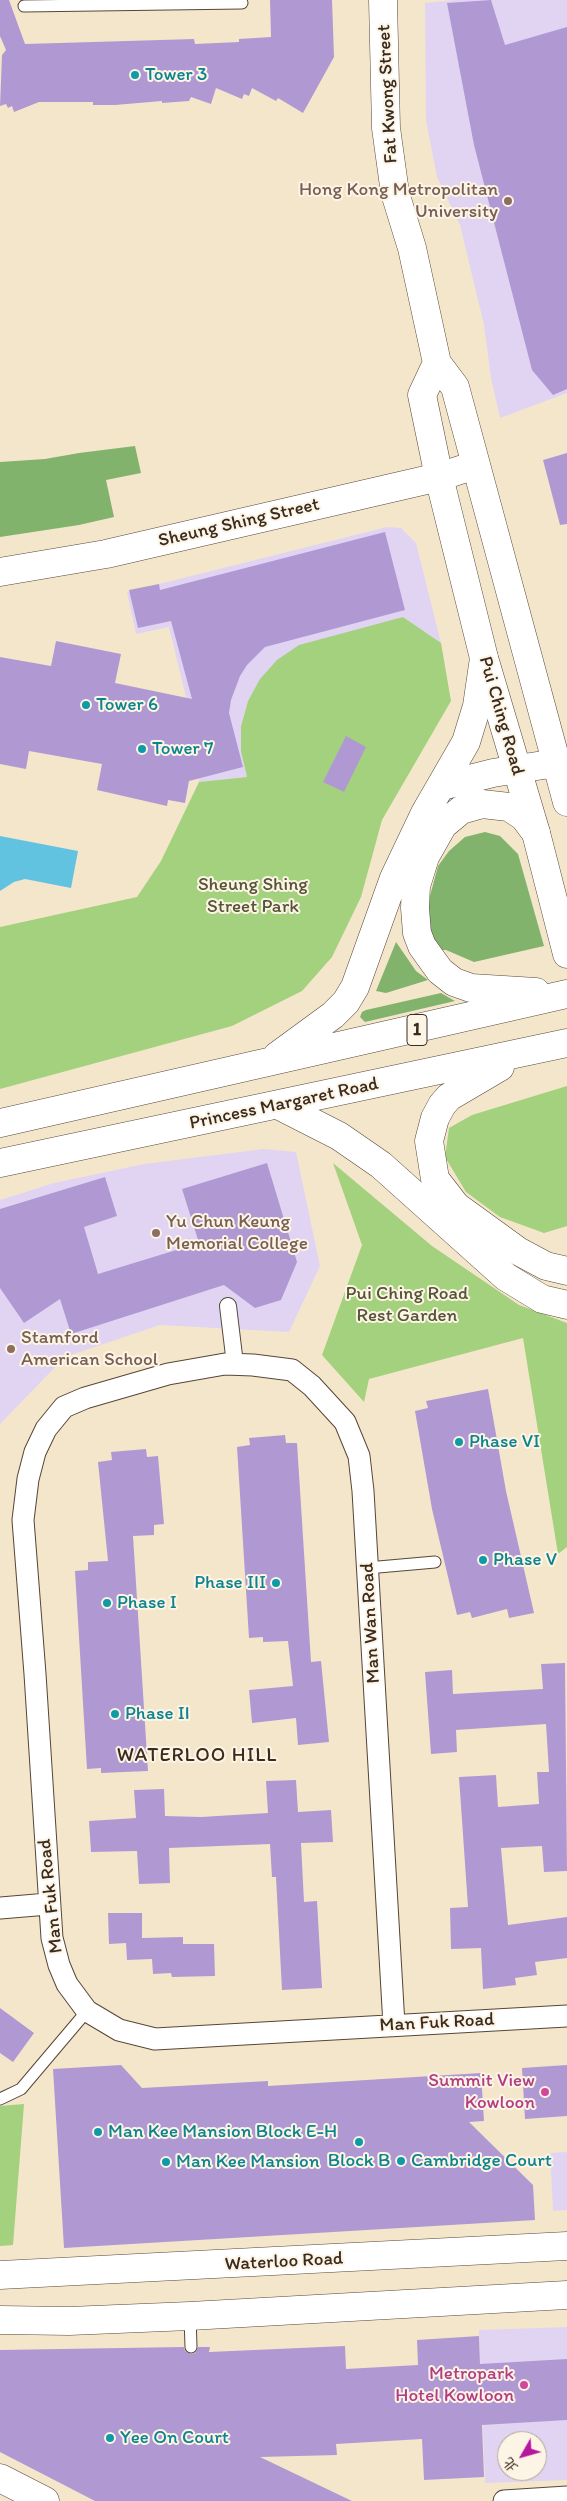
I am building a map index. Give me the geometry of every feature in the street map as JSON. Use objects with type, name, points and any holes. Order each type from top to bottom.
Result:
[{"type":"main road","name":"Fat Kwong Street","points":[[383,0],[386,128],[395,193],[412,248],[437,362],[455,387],[475,465]]},
{"type":"main road","points":[[437,362],[422,396],[439,477]]},
{"type":"main road","points":[[475,465],[567,802]]},
{"type":"main road","name":"Sheung Shing Street","points":[[0,572],[106,554],[439,477],[475,465]]},
{"type":"main road","name":"Pui Ching Road","points":[[439,477],[484,658],[536,833],[567,954]]},
{"type":"main road","points":[[266,1064],[321,1025],[346,1002],[364,965],[394,878],[424,813],[442,786],[466,742],[476,706],[484,658]]},
{"type":"main road","points":[[442,786],[516,768],[556,762]]},
{"type":"main road","points":[[536,833],[530,823],[518,812],[500,805],[472,806],[452,816],[436,835],[421,866],[416,886],[417,933],[430,959],[454,982],[470,988],[488,990],[567,994]]},
{"type":"main road","name":"1","points":[[1,1122],[266,1064],[567,994]]},
{"type":"main road","name":"Princess Margaret Road","points":[[0,1163],[526,1054],[567,1043]]},
{"type":"main road","points":[[526,1054],[450,1096],[439,1111],[431,1129],[429,1141],[431,1164],[435,1179],[456,1206],[518,1251],[546,1266],[567,1271]]},
{"type":"main road","points":[[280,1106],[339,1136],[381,1164],[506,1277],[542,1299],[567,1305]]},
{"type":"main road","name":"Waterloo Road","points":[[0,2275],[567,2246]]},
{"type":"main road","points":[[0,2320],[69,2321],[190,2316],[567,2295]]},
{"type":"main road","points":[[0,2478],[45,2501]]},
{"type":"street","points":[[228,1306],[235,1364]]},
{"type":"street","name":"Man Wan Road","points":[[168,1374],[235,1364],[292,1370],[312,1386],[345,1422],[359,1456],[368,1568],[394,2025]]},
{"type":"street","name":"Man Fuk Road","points":[[168,1374],[85,1398],[64,1407],[46,1429],[35,1452],[28,1479],[23,1520],[36,1674],[48,1904],[52,1938],[59,1965],[67,1984],[87,2010],[119,2030],[155,2039],[567,2016]]},
{"type":"street","points":[[0,1908],[48,1904]]},
{"type":"street","points":[[504,2501],[567,2497]]},
{"type":"lane","points":[[24,6],[242,3]]},
{"type":"lane","points":[[368,1568],[435,1562]]},
{"type":"lane","points":[[0,2099],[21,2089],[87,2010]]},
{"type":"lane","points":[[190,2316],[191,2347]]},
{"type":"shaded area","name":"Hong Kong Metropolitan University","points":[[456,0],[567,0],[567,393],[500,418],[491,378],[484,325],[460,225],[437,177],[426,120],[425,3]]},
{"type":"shaded area","points":[[387,527],[401,528],[416,543],[441,643],[403,617],[248,701],[241,726],[241,752],[247,777],[199,782],[195,734],[169,627],[136,634],[127,592]]},
{"type":"shaded area","name":"Yu Chun Keung Memorial College","points":[[264,1149],[296,1152],[320,1266],[289,1332],[160,1325],[65,1357],[0,1424],[0,1200],[54,1183],[144,1164]]},
{"type":"shaded area","points":[[567,2152],[567,2210],[553,2211],[550,2153]]},
{"type":"shaded area","name":"Metropark Hotel Kowloon","points":[[567,2327],[567,2480],[547,2481],[547,2431],[497,2431],[497,2481],[540,2481],[485,2483],[479,2330]]},
{"type":"green space","points":[[135,446],[141,473],[106,480],[114,517],[79,525],[0,537],[0,462],[45,459]]},
{"type":"green space","name":"Sheung Shing Street Park","points":[[403,617],[441,643],[451,701],[382,820],[361,897],[332,957],[302,991],[232,1026],[0,1089],[0,927],[137,897],[161,861],[199,782],[247,777],[241,752],[241,726],[248,701],[260,679],[277,660],[299,645]]},
{"type":"green space","points":[[485,832],[500,836],[518,854],[544,946],[474,962],[446,950],[439,950],[426,929],[430,896],[438,866],[449,851],[465,837]]},
{"type":"green space","points":[[396,942],[416,971],[428,980],[386,993],[376,991]]},
{"type":"green space","points":[[441,993],[455,1001],[365,1022],[360,1017],[362,1012],[366,1010]]},
{"type":"green space","points":[[567,1086],[567,1226],[544,1233],[500,1217],[466,1192],[445,1157],[449,1128],[472,1115]]},
{"type":"green space","name":"Pui Ching Road Rest Garden","points":[[333,1163],[432,1246],[519,1305],[567,1323],[567,1547],[558,1554],[523,1338],[369,1379],[364,1402],[322,1355],[362,1245]]},
{"type":"green space","points":[[24,2104],[13,2245],[0,2246],[0,2106]]},
{"type":"water","points":[[0,836],[78,851],[71,888],[25,879],[14,882],[0,891]]},
{"type":"building","points":[[0,0],[9,0],[25,44],[194,39],[195,44],[239,42],[239,39],[271,37],[270,0],[332,0],[334,57],[303,113],[278,98],[276,101],[252,88],[249,96],[244,94],[242,99],[216,88],[211,104],[191,97],[189,101],[115,105],[93,105],[93,102],[39,102],[14,112],[12,106],[8,108],[6,104],[0,106],[2,55],[6,50],[0,36]]},
{"type":"building","name":"Hong Kong Metropolitan University","points":[[491,0],[505,45],[567,27],[567,389],[553,395],[532,370],[474,145],[447,3]]},
{"type":"building","points":[[567,453],[567,524],[560,525],[543,460]]},
{"type":"building","points":[[385,532],[405,610],[265,647],[247,665],[240,676],[231,700],[229,713],[243,767],[189,781],[185,803],[168,800],[167,806],[97,790],[102,764],[29,751],[26,769],[0,764],[0,657],[51,666],[56,641],[121,654],[115,683],[192,699],[171,621],[138,628],[129,590],[159,584],[160,590]]},
{"type":"building","points":[[346,736],[366,747],[344,792],[323,782]]},
{"type":"building","points":[[267,1163],[297,1262],[281,1300],[255,1308],[224,1285],[71,1334],[60,1299],[24,1323],[0,1288],[0,1209],[105,1177],[117,1216],[84,1227],[98,1274],[199,1243],[182,1189]]},
{"type":"building","points":[[488,1389],[506,1491],[534,1613],[509,1618],[507,1609],[472,1618],[470,1612],[457,1615],[432,1509],[415,1411],[428,1408],[426,1401]]},
{"type":"building","points":[[285,1435],[286,1443],[297,1443],[311,1662],[321,1661],[329,1742],[298,1745],[296,1718],[252,1723],[249,1690],[293,1686],[288,1641],[263,1642],[263,1637],[249,1638],[237,1447],[250,1445],[249,1438]]},
{"type":"building","points":[[146,1449],[147,1457],[158,1456],[164,1524],[154,1525],[154,1535],[133,1536],[148,1771],[101,1773],[101,1768],[87,1769],[75,1571],[88,1570],[88,1562],[108,1561],[98,1462],[112,1460],[111,1452]]},
{"type":"building","points":[[565,1663],[567,1871],[544,1872],[542,1846],[501,1848],[508,1925],[567,1917],[567,1958],[535,1962],[537,1975],[515,1978],[516,1985],[483,1989],[481,1948],[451,1949],[450,1908],[468,1907],[459,1777],[496,1775],[498,1807],[539,1804],[537,1772],[549,1772],[546,1724],[456,1730],[457,1752],[431,1754],[425,1672],[452,1670],[453,1694],[543,1689],[541,1664]]},
{"type":"building","points":[[296,1780],[298,1812],[331,1810],[333,1842],[301,1843],[304,1902],[317,1901],[322,1988],[282,1990],[276,1877],[272,1877],[270,1844],[169,1848],[170,1883],[139,1884],[137,1851],[91,1852],[89,1821],[136,1818],[134,1790],[164,1789],[165,1816],[201,1817],[268,1813],[266,1781]]},
{"type":"building","points":[[108,1913],[142,1913],[142,1938],[183,1937],[183,1944],[214,1944],[215,1976],[172,1977],[171,1973],[153,1974],[152,1959],[127,1960],[126,1943],[109,1944]]},
{"type":"building","points":[[0,2008],[34,2033],[13,2062],[0,2053]]},
{"type":"building","points":[[121,2065],[142,2088],[268,2081],[268,2086],[481,2073],[484,2121],[469,2122],[533,2185],[535,2220],[64,2248],[53,2069]]},
{"type":"building","name":"Summit View Kowloon","points":[[567,2065],[567,2116],[525,2119],[522,2068]]},
{"type":"building","points":[[479,2336],[480,2364],[567,2359],[567,2420],[482,2425],[484,2477],[424,2480],[422,2439],[336,2444],[337,2455],[260,2457],[352,2501],[95,2501],[0,2452],[0,2350],[184,2347],[185,2351],[191,2354],[195,2353],[198,2347],[210,2347],[209,2352],[345,2346],[346,2369],[418,2365],[417,2340]]},
{"type":"place","name":"Tower 3","points":[[135,75]]},
{"type":"place","name":"Hong Kong Metropolitan University","points":[[508,201]]},
{"type":"place","name":"Tower 6","points":[[86,705]]},
{"type":"place","name":"Tower 7","points":[[142,749]]},
{"type":"place","name":"Yu Chun Keung Memorial College","points":[[156,1233]]},
{"type":"place","name":"Stamford American School","points":[[11,1349]]},
{"type":"place","name":"Phase VI","points":[[459,1442]]},
{"type":"place","name":"Phase V","points":[[483,1560]]},
{"type":"place","name":"Phase III","points":[[276,1583]]},
{"type":"place","name":"Phase I","points":[[107,1603]]},
{"type":"place","name":"Phase II","points":[[115,1714]]},
{"type":"place","name":"Summit View Kowloon","points":[[545,2092]]},
{"type":"place","name":"Man Kee Mansion Block E-H","points":[[98,2132]]},
{"type":"place","name":"Block B","points":[[359,2142]]},
{"type":"place","name":"Cambridge Court","points":[[401,2161]]},
{"type":"place","name":"Man Kee Mansion","points":[[166,2162]]},
{"type":"place","name":"Metropark Hotel Kowloon","points":[[524,2385]]},
{"type":"place","name":"Yee On Court","points":[[110,2438]]},
{"type":"district","name":"WATERLOO HILL","points":[[197,1756]]}]
